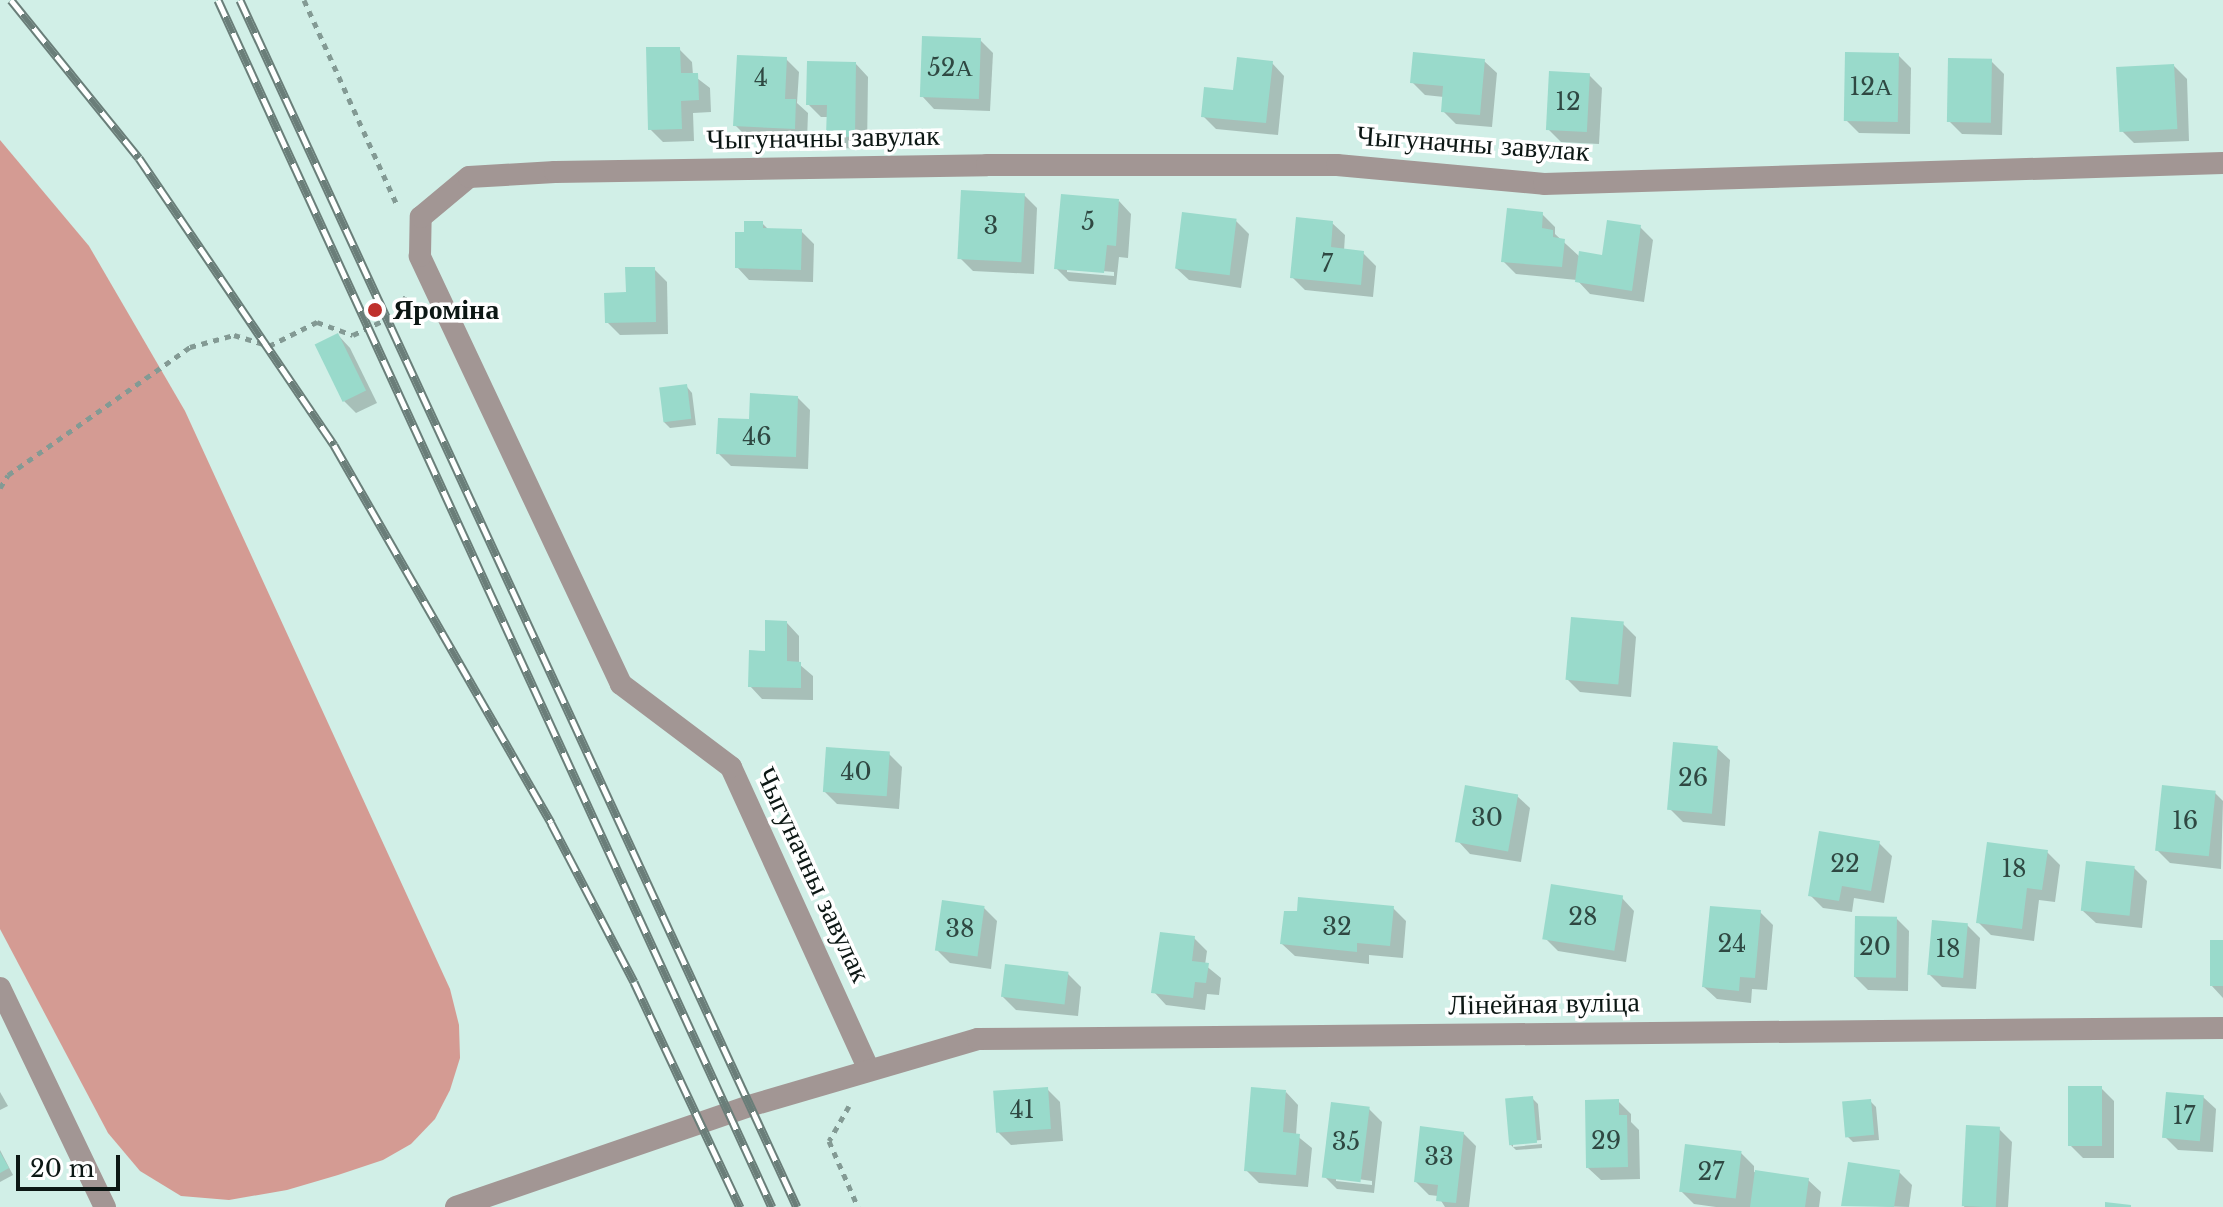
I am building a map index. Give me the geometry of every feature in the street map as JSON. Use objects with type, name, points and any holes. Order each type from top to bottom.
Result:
[{"type":"street","name":"Чыгуначны завулак","points":[[869,1070],[731,767],[621,684],[420,256],[421,217],[469,177],[555,172],[1337,165],[1544,184],[2223,163]]},
{"type":"street","points":[[0,988],[105,1207]]},
{"type":"street","name":"Лінейная вуліца","points":[[456,1207],[702,1125],[749,1106],[978,1039],[2223,1028]]},
{"type":"path","points":[[304,0],[401,214]]},
{"type":"path","points":[[0,488],[8,475],[190,347],[234,335],[269,346],[317,322],[353,335],[399,313],[420,256]]},
{"type":"path","points":[[858,1207],[829,1141],[869,1070]]},
{"type":"shaded area","points":[[0,140],[89,246],[185,411],[450,989],[459,1025],[460,1058],[450,1090],[435,1119],[411,1144],[383,1160],[287,1190],[229,1200],[181,1196],[140,1171],[108,1133],[0,929]]},
{"type":"building","points":[[922,36],[981,38],[979,99],[920,97]]},
{"type":"building","points":[[646,47],[680,47],[681,73],[698,73],[699,100],[681,101],[682,129],[648,130]]},
{"type":"building","points":[[1413,52],[1485,59],[1480,115],[1441,112],[1443,86],[1410,83]]},
{"type":"building","points":[[1845,52],[1899,53],[1898,122],[1844,121]]},
{"type":"building","points":[[737,55],[787,57],[785,99],[796,99],[795,129],[733,126]]},
{"type":"building","points":[[1237,57],[1273,61],[1266,123],[1201,117],[1204,87],[1233,90]]},
{"type":"building","points":[[1948,58],[1992,59],[1991,123],[1947,122]]},
{"type":"building","points":[[807,61],[856,62],[855,137],[826,136],[827,105],[806,105]]},
{"type":"building","points":[[2174,64],[2177,129],[2119,132],[2116,67]]},
{"type":"building","points":[[1549,71],[1590,73],[1587,132],[1546,130]]},
{"type":"building","points":[[961,190],[1025,193],[1021,262],[957,259]]},
{"type":"building","points":[[1061,194],[1119,199],[1116,246],[1107,245],[1104,273],[1054,269]]},
{"type":"building","points":[[1507,208],[1543,212],[1542,228],[1553,230],[1553,237],[1565,239],[1562,267],[1501,262]]},
{"type":"building","points":[[1182,212],[1237,219],[1230,275],[1175,269]]},
{"type":"building","points":[[1296,217],[1333,221],[1331,247],[1364,251],[1361,285],[1290,278]]},
{"type":"building","points":[[1607,220],[1641,225],[1632,291],[1575,282],[1579,251],[1602,255]]},
{"type":"building","points":[[744,221],[763,221],[763,228],[802,229],[801,270],[735,268],[735,232],[744,232]]},
{"type":"building","points":[[625,267],[655,267],[656,322],[605,323],[604,293],[626,292]]},
{"type":"building","points":[[338,333],[366,391],[343,402],[315,344]]},
{"type":"building","points":[[687,384],[691,419],[663,422],[659,387]]},
{"type":"building","points":[[750,393],[798,396],[796,457],[716,454],[718,418],[749,419]]},
{"type":"building","points":[[1571,617],[1624,622],[1618,684],[1566,680]]},
{"type":"building","points":[[765,620],[787,621],[787,661],[801,662],[801,688],[748,687],[749,650],[765,651]]},
{"type":"building","points":[[1673,742],[1718,746],[1712,814],[1667,810]]},
{"type":"building","points":[[826,747],[890,751],[887,796],[823,792]]},
{"type":"building","points":[[1465,785],[1518,794],[1508,851],[1455,842]]},
{"type":"building","points":[[2162,785],[2216,791],[2209,856],[2155,851]]},
{"type":"building","points":[[1819,831],[1880,841],[1871,891],[1842,886],[1839,901],[1808,896]]},
{"type":"building","points":[[1987,842],[2048,850],[2042,890],[2027,888],[2022,929],[1976,923]]},
{"type":"building","points":[[2086,861],[2135,866],[2130,916],[2081,911]]},
{"type":"building","points":[[1551,884],[1623,895],[1614,951],[1542,939]]},
{"type":"building","points":[[1298,897],[1394,906],[1390,946],[1357,943],[1357,952],[1280,944],[1284,911],[1297,911]]},
{"type":"building","points":[[942,900],[985,906],[977,956],[935,951]]},
{"type":"building","points":[[1710,906],[1761,910],[1755,978],[1740,977],[1739,991],[1702,987]]},
{"type":"building","points":[[1855,916],[1897,917],[1896,978],[1854,977]]},
{"type":"building","points":[[1932,920],[1968,923],[1963,978],[1927,975]]},
{"type":"building","points":[[1160,932],[1195,936],[1192,961],[1209,963],[1206,983],[1195,982],[1193,998],[1151,993]]},
{"type":"building","points":[[2210,940],[2223,940],[2223,986],[2210,986]]},
{"type":"building","points":[[1005,964],[1069,972],[1065,1005],[1001,997]]},
{"type":"building","points":[[2068,1086],[2102,1086],[2102,1146],[2068,1146]]},
{"type":"building","points":[[1048,1087],[1051,1129],[996,1133],[993,1091]]},
{"type":"building","points":[[1251,1087],[1286,1090],[1283,1132],[1300,1134],[1296,1175],[1244,1171]]},
{"type":"building","points":[[2166,1092],[2204,1095],[2200,1141],[2162,1138]]},
{"type":"building","points":[[1533,1096],[1537,1143],[1509,1145],[1505,1098]]},
{"type":"building","points":[[1619,1099],[1619,1115],[1627,1115],[1628,1167],[1586,1168],[1585,1100]]},
{"type":"building","points":[[1871,1099],[1874,1135],[1845,1137],[1842,1102]]},
{"type":"building","points":[[1331,1102],[1370,1107],[1360,1182],[1322,1177]]},
{"type":"building","points":[[1966,1125],[2000,1127],[1996,1207],[1962,1206]]},
{"type":"building","points":[[1420,1126],[1464,1132],[1456,1203],[1436,1201],[1438,1185],[1414,1182]]},
{"type":"building","points":[[1685,1144],[1742,1151],[1736,1199],[1679,1192]]},
{"type":"building","points":[[0,1152],[9,1168],[0,1173]]},
{"type":"building","points":[[1848,1162],[1900,1170],[1894,1207],[1841,1206]]},
{"type":"building","points":[[1755,1170],[1809,1178],[1805,1207],[1750,1207]]},
{"type":"building","points":[[2105,1202],[2131,1205],[2131,1207],[2105,1207]]},
{"type":"railway","points":[[11,0],[139,158],[334,445],[551,823],[634,982],[740,1207]]},
{"type":"railway","points":[[218,0],[772,1207]]},
{"type":"railway","points":[[240,0],[797,1207]]},
{"type":"place","name":"Яроміна","points":[[375,310]]}]
